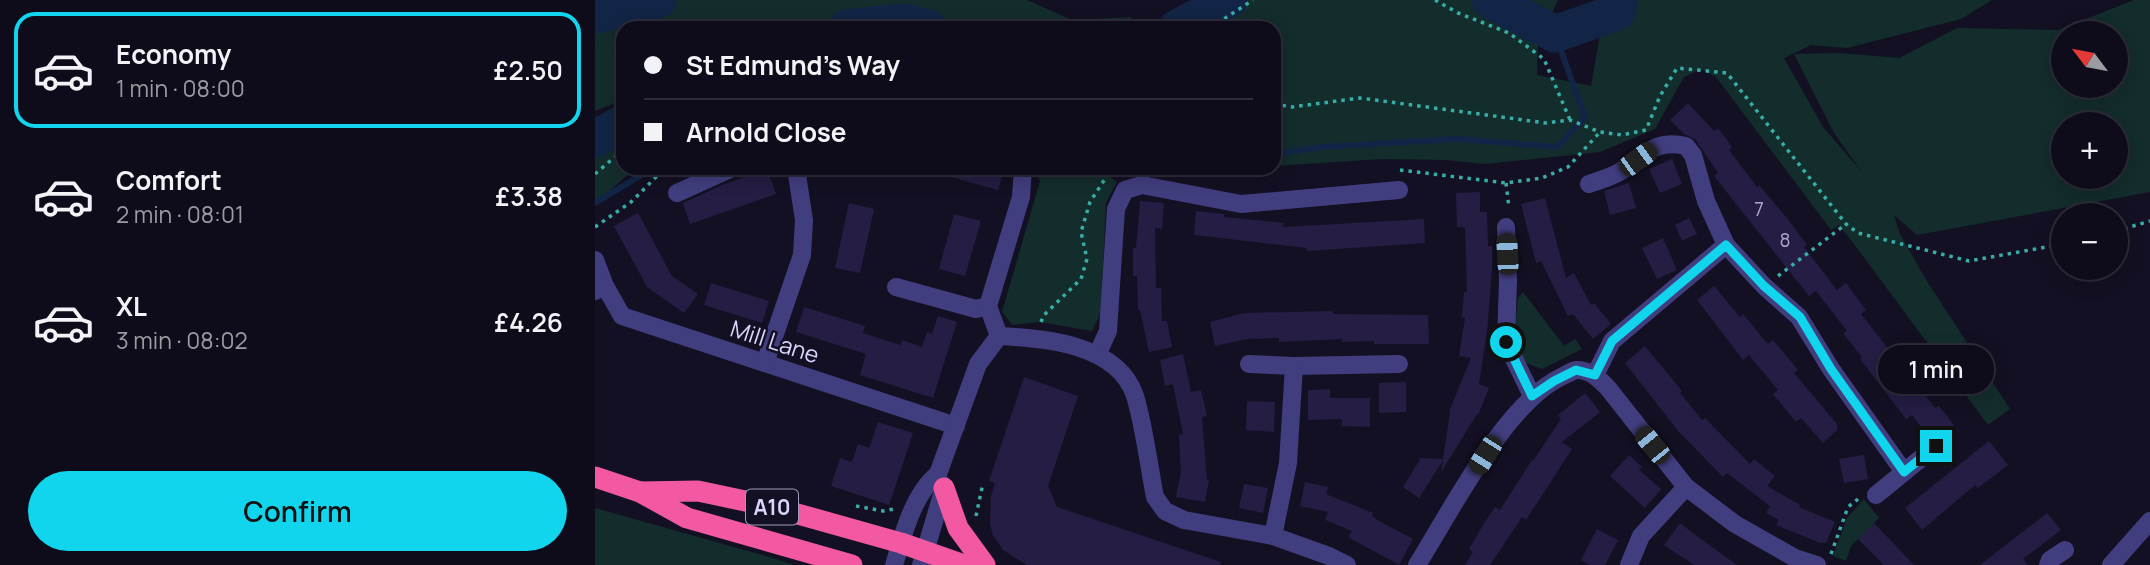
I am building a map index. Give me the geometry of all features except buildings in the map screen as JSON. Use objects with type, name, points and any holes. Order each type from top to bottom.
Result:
[{"type":"highway","name":"A10","points":[[595,477],[640,492],[687,518],[800,556],[852,565]]},
{"type":"highway","points":[[941,481],[958,527],[985,565]]},
{"type":"highway","name":"A10","points":[[640,492],[698,491],[769,506],[901,543],[923,558],[964,565]]},
{"type":"street","points":[[1590,184],[1619,173],[1658,145],[1671,142],[1686,146],[1693,155],[1706,201],[1726,245],[1764,286],[1800,317],[1831,369],[1904,472]]},
{"type":"street","points":[[677,193],[717,175]]},
{"type":"street","points":[[765,363],[802,255],[804,220],[797,175]]},
{"type":"street","points":[[999,336],[988,306],[1021,197],[1023,175]]},
{"type":"street","points":[[1098,354],[1108,331],[1115,209],[1125,190],[1142,185],[1241,204],[1399,190]]},
{"type":"street","points":[[1506,227],[1506,342],[1532,396]]},
{"type":"street","points":[[1595,375],[1612,341],[1726,245]]},
{"type":"street","name":"Mill Lane","points":[[595,260],[600,288],[622,316],[956,426]]},
{"type":"street","points":[[896,287],[976,309],[988,306]]},
{"type":"street","points":[[999,336],[1037,338],[1098,354],[1118,370],[1135,394],[1155,498],[1165,511],[1184,520],[1273,537],[1347,565]]},
{"type":"street","points":[[923,558],[956,426],[978,364],[999,336]]},
{"type":"street","points":[[1249,364],[1294,366],[1399,363]]},
{"type":"street","points":[[1273,537],[1288,463],[1294,366]]},
{"type":"street","points":[[1417,565],[1485,455],[1532,396],[1576,370],[1595,375],[1608,388],[1686,487],[1735,524],[1795,558],[1817,565]]},
{"type":"street","points":[[1876,495],[1936,446]]},
{"type":"street","points":[[894,565],[927,483],[941,481]]},
{"type":"street","points":[[1629,565],[1641,536],[1686,487]]},
{"type":"street","points":[[2111,565],[2150,521]]},
{"type":"street","points":[[2048,565],[2050,560],[2065,550]]},
{"type":"path","points":[[1220,21],[1252,0]]},
{"type":"path","points":[[1435,0],[1458,13],[1509,33],[1544,59],[1570,120]]},
{"type":"path","points":[[1281,105],[1292,107],[1360,98],[1546,123],[1570,120],[1600,132],[1622,135],[1646,130],[1660,96],[1677,68],[1727,73],[1846,224],[1857,233],[1969,261],[2051,246]]},
{"type":"path","points":[[595,174],[616,156]]},
{"type":"path","points":[[595,228],[631,202],[658,175]]},
{"type":"path","points":[[1037,338],[1044,315],[1081,279],[1087,259],[1081,232],[1090,202],[1107,175]]},
{"type":"path","points":[[1506,183],[1509,209],[1506,227]]},
{"type":"path","points":[[2128,227],[2150,221]]},
{"type":"path","points":[[1764,286],[1846,224]]},
{"type":"path","points":[[1827,565],[1848,507],[1862,496],[1876,495]]},
{"type":"path","points":[[856,506],[883,511]]},
{"type":"green space","points":[[595,0],[1027,0],[1072,20],[1132,17],[1128,21],[616,21],[616,103],[595,111]]},
{"type":"green space","points":[[1241,0],[1558,0],[1538,42],[1537,75],[1591,86],[1600,34],[1627,0],[1992,0],[1961,19],[1847,48],[1811,45],[1784,58],[1823,127],[1862,172],[1834,133],[1794,54],[1839,53],[1899,58],[1957,28],[2051,30],[2051,98],[2128,98],[2128,21],[2081,21],[2134,0],[2150,0],[2150,192],[2090,203],[2051,203],[2051,210],[1917,235],[1894,215],[1900,234],[1925,278],[2010,409],[1988,425],[1839,225],[1831,230],[1716,77],[1701,69],[1684,77],[1655,129],[1600,152],[1485,164],[1446,160],[1382,159],[1281,166],[1281,21],[1201,21]]},
{"type":"green space","points":[[616,124],[616,175],[628,175],[595,205],[595,130]]},
{"type":"green space","points":[[1037,175],[1108,175],[1117,182],[1106,203],[1101,312],[1092,331],[1039,322],[1012,325],[1002,312],[1040,181]]},
{"type":"green space","points":[[1523,292],[1564,346],[1575,339],[1582,349],[1542,369],[1526,363],[1514,343],[1518,298]]},
{"type":"green space","points":[[1864,499],[1879,518],[1851,546],[1846,561],[1833,556],[1847,518]]},
{"type":"green space","points":[[595,508],[773,558],[794,565],[595,565]]},
{"type":"waterway","points":[[595,15],[658,0]]},
{"type":"waterway","points":[[1190,21],[1229,0]]},
{"type":"waterway","points":[[1490,0],[1555,34],[1617,12],[1619,0]]},
{"type":"waterway","points":[[1281,153],[1323,147],[1457,139],[1557,147],[1585,117],[1555,34]]},
{"type":"waterway","points":[[595,139],[616,127]]},
{"type":"waterway","points":[[595,203],[641,175]]},
{"type":"route","points":[[1506,342],[1532,396],[1576,370],[1595,375],[1612,341],[1726,245],[1764,286],[1800,317],[1831,369],[1904,472],[1936,446]]}]
